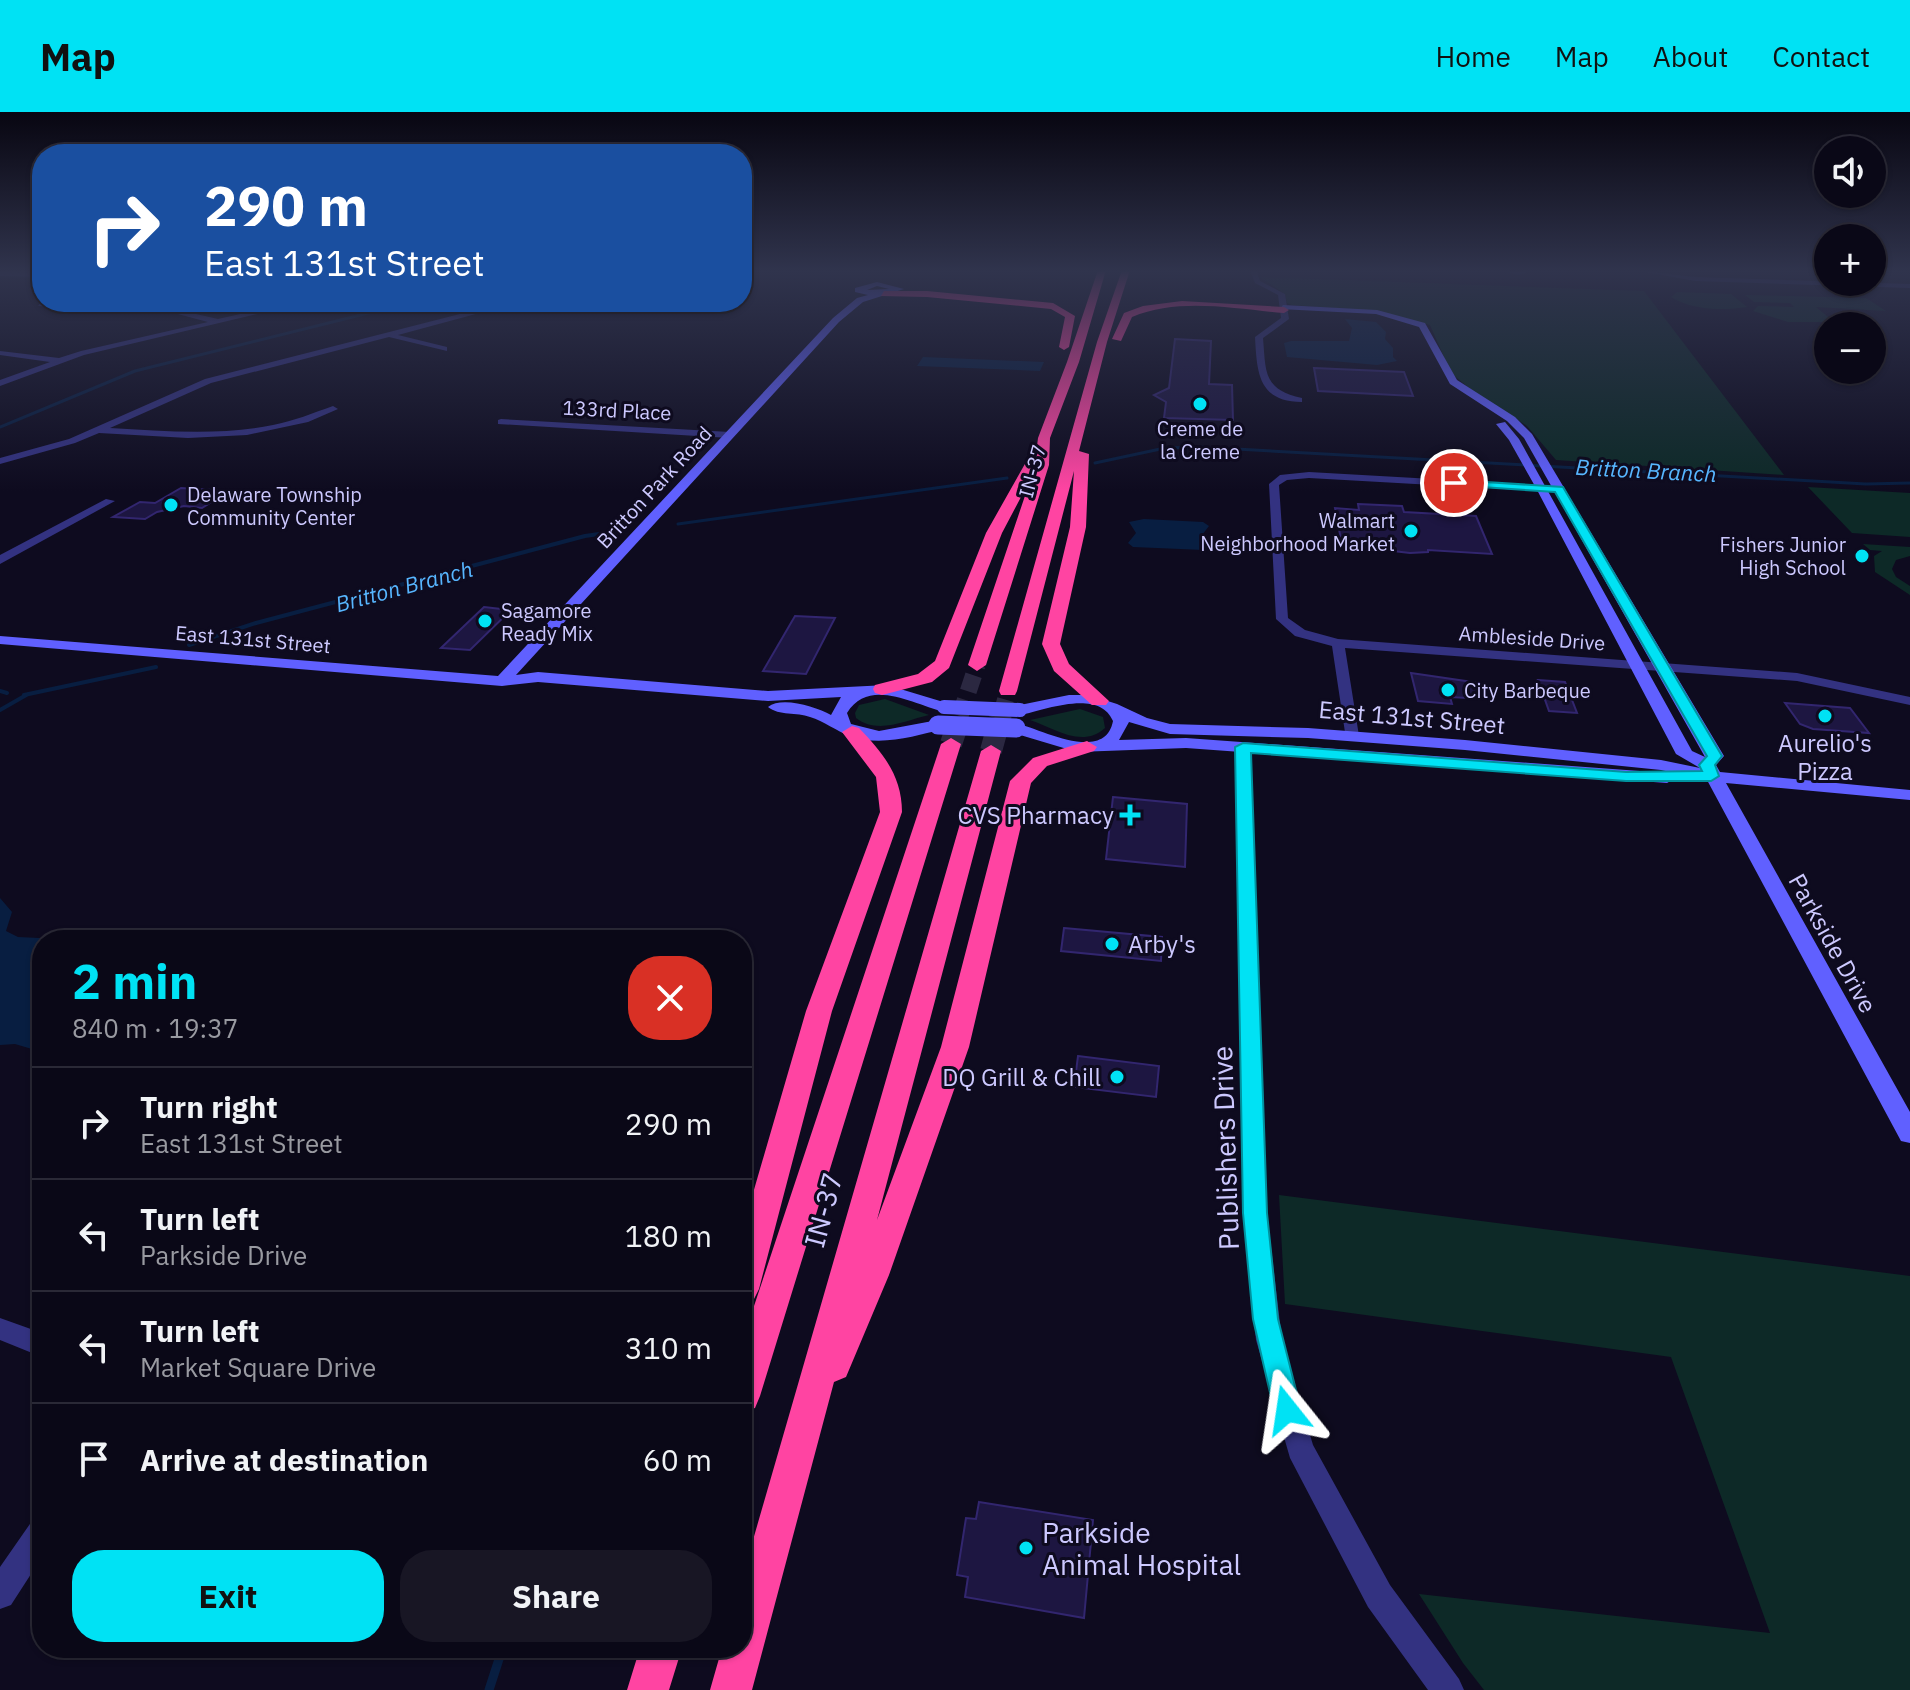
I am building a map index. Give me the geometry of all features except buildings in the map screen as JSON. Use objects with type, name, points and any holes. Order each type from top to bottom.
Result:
[{"type":"highway","points":[[1053,411],[1065,344]]},
{"type":"highway","name":"IN-37","points":[[977,665],[1042,465],[1044,438],[1079,344]]},
{"type":"highway","name":"IN-37","points":[[1008,691],[1104,344]]},
{"type":"highway","points":[[1091,386],[1102,374],[1115,344]]},
{"type":"highway","points":[[1080,426],[1083,445],[1078,527],[1051,644],[1061,667],[1105,704]]},
{"type":"highway","points":[[875,690],[925,678],[943,664],[994,533],[1044,438]]},
{"type":"highway","points":[[752,1253],[819,1011],[891,812],[892,790],[888,777],[848,730]]},
{"type":"highway","name":"IN-37","points":[[752,1363],[944,734]]},
{"type":"highway","points":[[797,1453],[873,1275],[955,1047],[1021,781],[1040,762],[1092,747]]},
{"type":"highway","name":"IN-37","points":[[752,1615],[991,751]]},
{"type":"highway","points":[[647,1690],[655,1658]]},
{"type":"highway","name":"IN-37","points":[[731,1690],[740,1658]]},
{"type":"street","points":[[0,383],[59,360],[127,344]]},
{"type":"street","points":[[0,461],[53,448],[200,383],[355,344]]},
{"type":"street","points":[[423,344],[444,349]]},
{"type":"street","name":"Britton Park Road","points":[[502,681],[814,344]]},
{"type":"street","points":[[1260,344],[1262,380],[1275,394],[1299,400]]},
{"type":"street","points":[[1419,344],[1421,348]]},
{"type":"street","name":"Parkside Drive","points":[[1431,344],[1449,378],[1519,425],[1536,464],[1542,488],[1685,754],[1709,771],[1910,1134]]},
{"type":"street","points":[[0,353],[59,360]]},
{"type":"street","name":"Parkside Drive","points":[[1438,381],[1498,422],[1559,489],[1715,756],[1709,771]]},
{"type":"street","points":[[97,430],[191,436],[234,435],[291,425],[333,409]]},
{"type":"street","name":"133rd Place","points":[[501,422],[730,435]]},
{"type":"street","name":"Ambleside Drive","points":[[1542,488],[1309,475],[1284,477],[1276,481],[1274,502],[1282,619],[1287,627],[1338,643],[1797,677],[1910,701]]},
{"type":"street","points":[[1542,488],[1559,489]]},
{"type":"street","points":[[0,560],[110,501]]},
{"type":"street","name":"East 131st Street","points":[[0,640],[502,681],[538,677],[768,696],[875,690],[908,693],[944,707],[1018,719],[1061,745],[1092,747],[1166,743],[1243,747],[1612,776],[1663,778],[1709,771]]},
{"type":"street","points":[[1338,643],[1351,736]]},
{"type":"street","name":"East 131st Street","points":[[502,681],[528,689],[661,702],[795,708],[821,715],[848,730],[889,736],[944,734],[1018,719]]},
{"type":"street","points":[[848,730],[839,717],[842,705],[875,690]]},
{"type":"street","points":[[1018,719],[1065,700],[1105,704],[1120,716],[1121,730],[1114,738],[1092,747]]},
{"type":"street","name":"East 131st Street","points":[[1105,704],[1141,722],[1170,729],[1351,736],[1587,757],[1910,795]]},
{"type":"street","name":"Publishers Drive","points":[[1243,747],[1255,1213],[1269,1340],[1300,1449],[1379,1596],[1448,1690]]},
{"type":"street","points":[[0,1329],[32,1341]]},
{"type":"street","points":[[0,1594],[32,1546]]},
{"type":"green space","points":[[1438,344],[1684,344],[1784,475],[1556,460],[1527,426],[1474,392],[1451,373]]},
{"type":"green space","points":[[1808,487],[1910,493],[1910,537],[1852,533]]},
{"type":"green space","points":[[1863,544],[1910,547],[1910,556],[1896,560],[1892,569],[1896,577],[1910,586],[1910,595],[1875,572],[1874,556],[1882,551],[1870,550]]},
{"type":"green space","points":[[885,699],[929,715],[883,726],[856,718],[859,705]]},
{"type":"green space","points":[[1080,709],[1103,717],[1105,728],[1087,737],[1077,737],[1030,720]]},
{"type":"green space","points":[[1279,1195],[1910,1276],[1910,1690],[1484,1690],[1419,1594],[1770,1633],[1671,1357],[1285,1304]]},
{"type":"water","points":[[1284,344],[1389,344],[1397,361],[1377,365],[1287,357]]},
{"type":"water","points":[[923,357],[1044,362],[1040,371],[917,366]]},
{"type":"water","points":[[1144,519],[1203,522],[1209,526],[1202,535],[1207,546],[1204,550],[1133,547],[1128,543],[1136,533],[1129,522]]},
{"type":"water","points":[[0,898],[12,912],[6,931],[18,937],[32,938],[32,1049],[15,1044],[0,1045]]},
{"type":"waterway","points":[[0,427],[135,371],[245,344]]},
{"type":"waterway","name":"Britton Branch","points":[[1095,463],[1165,448],[1200,447],[1866,484],[1910,483]]},
{"type":"waterway","name":"Britton Branch","points":[[678,524],[1007,478]]},
{"type":"waterway","name":"Britton Branch","points":[[189,645],[256,623],[585,536],[620,531]]},
{"type":"waterway","name":"Britton Branch","points":[[28,694],[156,667]]},
{"type":"waterway","points":[[0,691],[7,693]]},
{"type":"waterway","points":[[0,710],[28,694]]},
{"type":"waterway","points":[[489,1690],[499,1658]]},
{"type":"tunnel","points":[[960,716],[977,665]]},
{"type":"tunnel","points":[[1001,716],[1008,691]]},
{"type":"tunnel","points":[[951,744],[961,714]]},
{"type":"tunnel","points":[[991,751],[1001,714]]},
{"type":"place","name":"Creme de la Creme","points":[[1200,404]]},
{"type":"place","name":"Delaware Township Community Center","points":[[171,505]]},
{"type":"place","name":"Walmart Neighborhood Market","points":[[1411,531]]},
{"type":"place","name":"Fishers Junior High School","points":[[1862,556]]},
{"type":"place","name":"Sagamore Ready Mix","points":[[485,621]]},
{"type":"place","name":"City Barbeque","points":[[1448,690]]},
{"type":"place","name":"Aurelio's Pizza","points":[[1825,716]]},
{"type":"place","name":"CVS Pharmacy","points":[[1130,815]]},
{"type":"place","name":"Arby's","points":[[1112,944]]},
{"type":"place","name":"DQ Grill & Chill","points":[[1117,1077]]},
{"type":"place","name":"Parkside Animal Hospital","points":[[1026,1548]]},
{"type":"route","points":[[1287,1410],[1269,1340],[1255,1213],[1243,747],[1663,778],[1711,776],[1707,765],[1715,756],[1559,489],[1454,483]]}]
